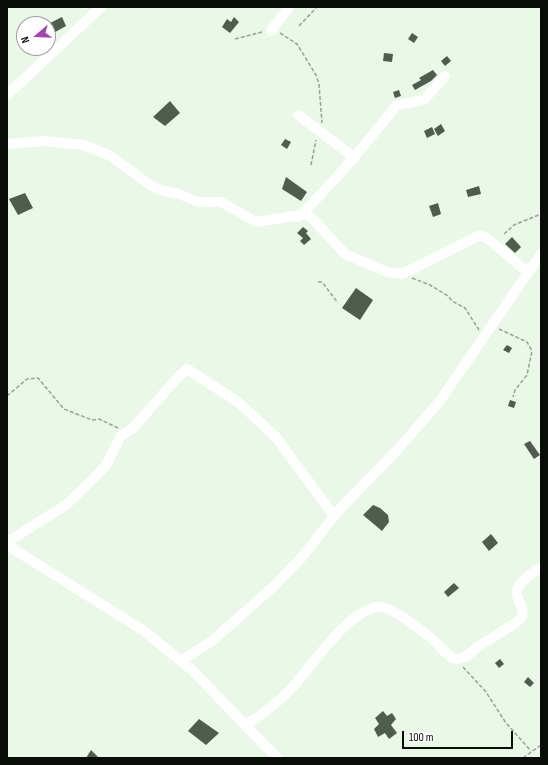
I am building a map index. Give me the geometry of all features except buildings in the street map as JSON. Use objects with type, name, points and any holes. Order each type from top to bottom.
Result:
[{"type":"street","points":[[7,95],[69,39],[101,7]]},
{"type":"street","points":[[271,32],[289,7]]},
{"type":"street","points":[[297,218],[355,158],[397,104],[424,100],[445,76]]},
{"type":"street","points":[[298,115],[355,158]]},
{"type":"street","points":[[7,144],[44,141],[84,145],[111,156],[140,180],[160,190],[179,194],[198,202],[221,202],[256,222],[297,218],[306,214],[311,216],[345,254],[387,272],[396,274],[403,273],[480,235],[487,238],[524,269],[531,268]]},
{"type":"street","points":[[181,661],[212,641],[274,586],[303,556],[334,516],[420,424],[438,402],[541,254]]},
{"type":"street","points":[[7,542],[32,528],[73,498],[101,472],[119,440],[136,425],[178,377],[186,370],[191,370],[238,402],[276,437],[334,516]]},
{"type":"street","points":[[7,545],[138,627],[181,661],[208,686],[278,758]]},
{"type":"street","points":[[246,725],[288,692],[346,626],[374,607],[383,606],[394,612],[432,639],[456,659],[467,656],[486,640],[521,618],[523,612],[517,595],[517,589],[525,580],[541,567]]},
{"type":"path","points":[[299,26],[318,7]]},
{"type":"path","points":[[235,39],[249,34],[279,32],[297,44],[316,76],[319,84],[320,108],[323,120],[312,153],[311,165]]},
{"type":"path","points":[[504,234],[514,225],[541,214]]},
{"type":"path","points":[[403,273],[420,282],[430,284],[448,296],[452,301],[466,308],[478,329],[485,335]]},
{"type":"path","points":[[318,282],[322,282],[326,285],[338,303]]},
{"type":"path","points":[[491,326],[522,339],[531,346],[532,351],[527,375],[515,390],[513,397]]},
{"type":"path","points":[[7,396],[27,379],[38,378],[64,408],[92,420],[99,419],[127,432]]},
{"type":"path","points":[[456,659],[486,692],[506,723],[531,751]]},
{"type":"path","points":[[523,758],[541,745]]}]
